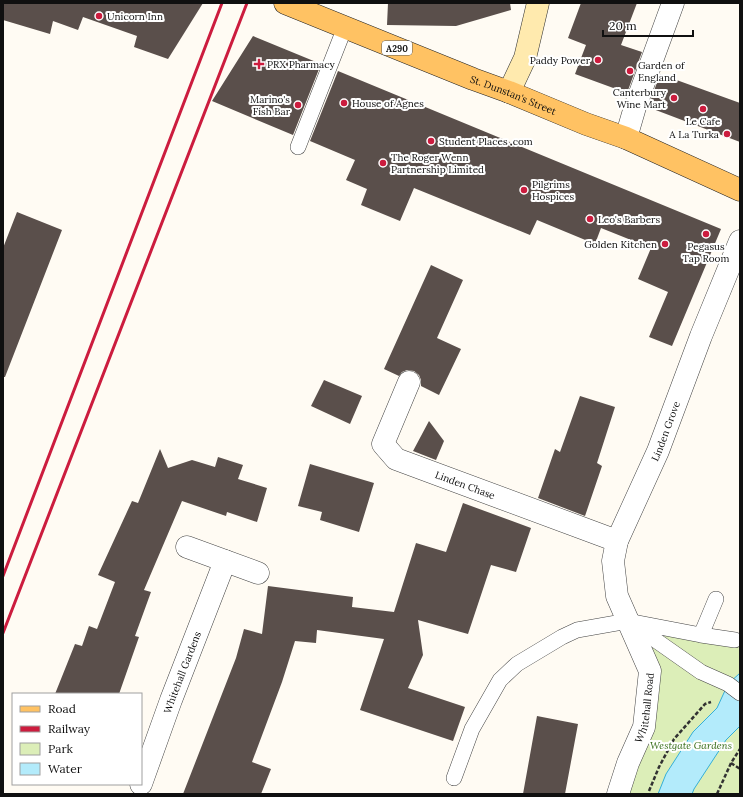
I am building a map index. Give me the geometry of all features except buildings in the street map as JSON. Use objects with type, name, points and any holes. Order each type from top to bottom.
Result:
[{"type":"main road","name":"St. Dunstan's Street","points":[[285,3],[586,124],[626,138],[740,190]]},
{"type":"main road","points":[[509,92],[524,58],[538,3]]},
{"type":"street","points":[[626,138],[635,107],[673,3]]},
{"type":"street","name":"Linden Grove","points":[[628,621],[617,596],[613,561],[617,542],[658,451],[701,336],[740,241]]},
{"type":"street","name":"Linden Chase","points":[[409,382],[383,444],[396,459],[617,542]]},
{"type":"street","points":[[187,547],[258,573]]},
{"type":"street","name":"Whitehall Gardens","points":[[142,781],[171,700],[225,561]]},
{"type":"street","name":"Whitehall Road","points":[[618,794],[628,763],[644,727],[650,671],[628,621]]},
{"type":"lane","points":[[298,147],[345,27]]},
{"type":"lane","points":[[701,635],[716,599]]},
{"type":"lane","points":[[628,621],[701,672],[728,684],[740,693]]},
{"type":"lane","points":[[454,778],[472,729],[500,680],[517,664],[577,630],[628,621],[735,640]]},
{"type":"path","points":[[648,794],[659,767],[674,739],[705,704],[714,701]]},
{"type":"path","points":[[717,794],[731,763],[740,749]]},
{"type":"path","points":[[731,763],[740,769]]},
{"type":"green space","name":"Westgate Gardens","points":[[628,621],[740,635],[740,794],[618,794],[650,671]]},
{"type":"water","points":[[740,673],[740,726],[726,740],[692,794],[658,794],[666,774],[693,732],[717,708],[728,684]]},
{"type":"railway","points":[[3,576],[222,3]]},
{"type":"railway","points":[[3,633],[247,3]]},
{"type":"place","name":"Unicorn Inn","points":[[99,16]]},
{"type":"place","name":"Paddy Power","points":[[598,60]]},
{"type":"place","name":"PRX Pharmacy","points":[[259,64]]},
{"type":"place","name":"Garden of England","points":[[630,71]]},
{"type":"place","name":"Canterbury Wine Mart","points":[[674,98]]},
{"type":"place","name":"House of Agnes","points":[[344,103]]},
{"type":"place","name":"Marino's Fish Bar","points":[[298,105]]},
{"type":"place","name":"Le Cafe","points":[[703,109]]},
{"type":"place","name":"A La Turka","points":[[727,134]]},
{"type":"place","name":"Student Places .com","points":[[431,141]]},
{"type":"place","name":"The Roger Wenn Partnership Limited","points":[[383,163]]},
{"type":"place","name":"Pilgrims Hospices","points":[[524,190]]},
{"type":"place","name":"Leo's Barbers","points":[[590,219]]},
{"type":"place","name":"Pegasus Tap Room","points":[[706,234]]},
{"type":"place","name":"Golden Kitchen","points":[[665,244]]}]
